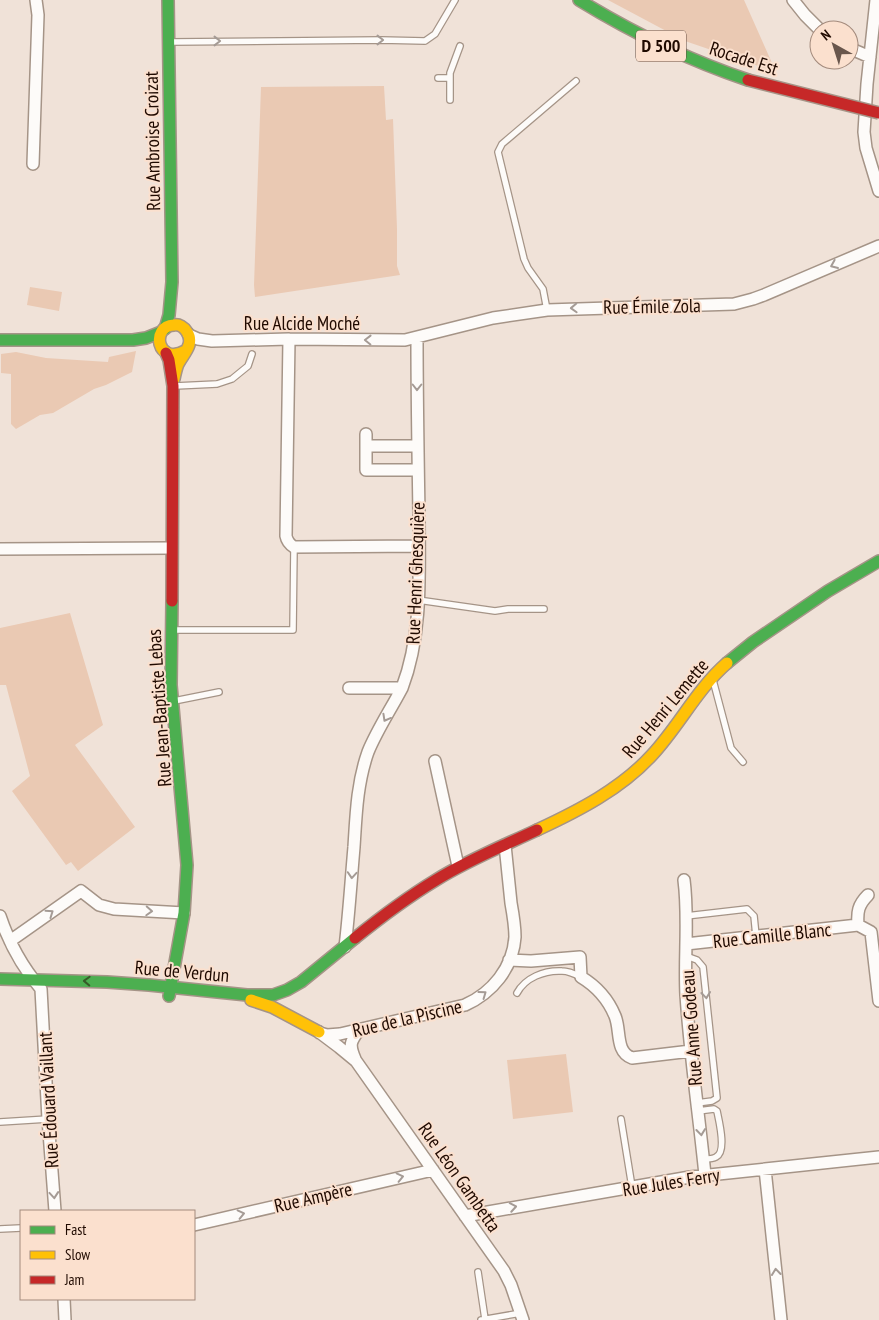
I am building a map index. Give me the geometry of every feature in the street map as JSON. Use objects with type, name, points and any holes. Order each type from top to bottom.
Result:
[{"type":"street","points":[[33,164],[38,15],[36,0]]},
{"type":"street","name":"Rue Ambroise Croizat","points":[[163,330],[169,315],[172,282],[168,0]]},
{"type":"street","name":"Rocade Est","points":[[579,0],[658,45],[695,61],[748,80],[879,113]]},
{"type":"street","points":[[793,0],[810,20]]},
{"type":"street","points":[[876,0],[864,121],[864,140],[879,191]]},
{"type":"street","points":[[859,53],[870,58]]},
{"type":"street","name":"Rue Émile Zola","points":[[417,338],[493,318],[547,310],[744,302],[879,246]]},
{"type":"street","name":"Rue Ambroise Croizat","points":[[172,282],[177,308],[187,332]]},
{"type":"street","points":[[0,340],[140,339],[174,325],[187,332],[189,345],[185,351],[174,356],[145,344],[116,340]]},
{"type":"street","points":[[163,330],[159,342],[164,352]]},
{"type":"street","name":"Rue Alcide Moché","points":[[187,332],[207,341],[289,339],[397,340],[417,338]]},
{"type":"street","name":"Rue Henri Ghesquière","points":[[345,947],[360,781],[372,744],[402,688],[413,650],[418,600],[419,546],[417,338]]},
{"type":"street","points":[[289,339],[286,536],[288,543],[294,546],[419,546]]},
{"type":"street","name":"Rue Jean-Baptiste Lebas","points":[[173,386],[177,368],[185,351]]},
{"type":"street","name":"Rue Jean-Baptiste Lebas","points":[[164,352],[170,365],[173,386],[170,671],[186,846],[187,879],[184,913],[170,992]]},
{"type":"street","points":[[418,446],[366,440],[366,470],[418,470]]},
{"type":"street","points":[[0,549],[171,548]]},
{"type":"street","name":"Rue Henri Lemette","points":[[345,947],[408,897],[432,881],[458,866],[505,845],[586,804],[630,776],[656,752],[712,678],[731,659],[839,583],[879,561]]},
{"type":"street","points":[[349,688],[402,688]]},
{"type":"street","points":[[436,761],[458,866]]},
{"type":"street","name":"Rue de la Piscine","points":[[319,1032],[332,1035],[465,1005],[493,986],[510,960],[514,945],[505,845]]},
{"type":"street","name":"Rue Anne Godeau","points":[[684,880],[686,897],[686,997],[705,1175]]},
{"type":"street","points":[[10,941],[81,891],[99,905],[114,909],[184,913]]},
{"type":"street","name":"Rue Camille Blanc","points":[[858,925],[858,909],[862,900],[868,895]]},
{"type":"street","points":[[0,916],[19,958],[42,989]]},
{"type":"street","name":"Rue Camille Blanc","points":[[686,944],[858,925],[872,932],[879,1001]]},
{"type":"street","name":"Rue de Verdun","points":[[0,989],[214,992],[266,996],[282,992],[298,983],[345,947]]},
{"type":"street","points":[[510,960],[531,961],[580,957],[581,977],[600,992],[612,1010],[617,1024],[621,1049],[624,1054],[632,1058],[691,1051]]},
{"type":"street","name":"Rue de Verdun","points":[[0,979],[90,981],[263,1003]]},
{"type":"street","points":[[296,1020],[286,1000],[298,983]]},
{"type":"street","name":"Rue Édouard Vaillant","points":[[42,989],[48,1120],[55,1210]]},
{"type":"street","name":"Rue Léon Gambetta","points":[[263,1003],[319,1032],[356,1061],[504,1271],[522,1317]]},
{"type":"street","name":"Rue Léon Gambetta","points":[[356,1061],[351,1044],[352,1039],[359,1030]]},
{"type":"street","name":"Rue Jules Ferry","points":[[465,1216],[705,1175],[879,1157]]},
{"type":"street","points":[[765,1169],[781,1320]]},
{"type":"street","name":"Rue Ampère","points":[[195,1225],[433,1170]]},
{"type":"street","points":[[64,1300],[65,1320]]},
{"type":"lane","points":[[168,42],[425,41],[435,34],[455,0]]},
{"type":"lane","points":[[450,100],[451,68],[460,46]]},
{"type":"lane","points":[[438,78],[450,78]]},
{"type":"lane","points":[[547,310],[543,289],[528,268],[524,258],[498,152],[502,144],[576,81]]},
{"type":"lane","points":[[173,386],[217,384],[232,379],[248,366],[252,354]]},
{"type":"lane","points":[[171,630],[294,630],[294,546]]},
{"type":"lane","points":[[418,600],[496,611],[544,609]]},
{"type":"lane","points":[[712,678],[731,748],[743,762]]},
{"type":"lane","points":[[172,701],[219,692]]},
{"type":"lane","points":[[263,1003],[286,1000],[420,894],[505,845]]},
{"type":"lane","points":[[686,916],[747,909],[754,916],[756,936]]},
{"type":"lane","points":[[686,956],[697,960],[703,967],[716,1098],[712,1102],[698,1107]]},
{"type":"lane","points":[[517,993],[529,979],[543,973],[562,971],[581,977]]},
{"type":"lane","points":[[698,1107],[717,1111],[722,1146],[716,1157],[704,1159]]},
{"type":"lane","points":[[621,1119],[632,1188]]},
{"type":"lane","points":[[0,1122],[48,1120]]},
{"type":"lane","points":[[0,1229],[20,1228]]},
{"type":"lane","points":[[478,1272],[483,1320],[522,1317]]},
{"type":"shaded area","points":[[608,0],[744,0],[776,72],[685,41]]},
{"type":"shaded area","points":[[384,86],[386,120],[393,119],[397,266],[400,275],[255,297],[261,87]]},
{"type":"shaded area","points":[[30,287],[62,292],[59,311],[27,305]]},
{"type":"shaded area","points":[[136,351],[132,372],[94,389],[53,413],[40,415],[16,429],[11,424],[11,374],[1,373],[1,354],[16,352],[46,358],[108,362],[109,357]]},
{"type":"shaded area","points":[[70,613],[103,725],[75,745],[135,827],[78,871],[71,862],[66,865],[12,791],[30,776],[6,685],[0,685],[0,628]]},
{"type":"shaded area","points":[[566,1054],[573,1112],[513,1119],[507,1060]]},
{"type":"traffic: fast","points":[[165,329],[169,315],[172,282],[168,0]]},
{"type":"traffic: fast","points":[[579,0],[661,45],[704,64],[748,80]]},
{"type":"traffic: fast","points":[[0,340],[133,340],[146,338],[161,332]]},
{"type":"traffic: fast","points":[[727,663],[753,642],[828,591],[879,561]]},
{"type":"traffic: fast","points":[[169,996],[184,913],[187,865],[171,685],[172,601]]},
{"type":"traffic: fast","points":[[0,979],[107,982],[247,995],[273,995],[301,982],[355,938]]},
{"type":"traffic: slow","points":[[174,379],[178,364],[185,353],[190,341],[187,332],[181,326],[166,327],[160,338],[163,350],[176,354],[185,351]]},
{"type":"traffic: slow","points":[[537,830],[568,815],[613,789],[640,767],[662,744],[706,684],[727,663]]},
{"type":"traffic: slow","points":[[251,1000],[272,1007],[319,1032]]},
{"type":"traffic: jam","points":[[748,80],[879,113]]},
{"type":"traffic: jam","points":[[166,353],[173,386],[172,601]]},
{"type":"traffic: jam","points":[[355,938],[405,900],[448,873],[537,830]]}]
